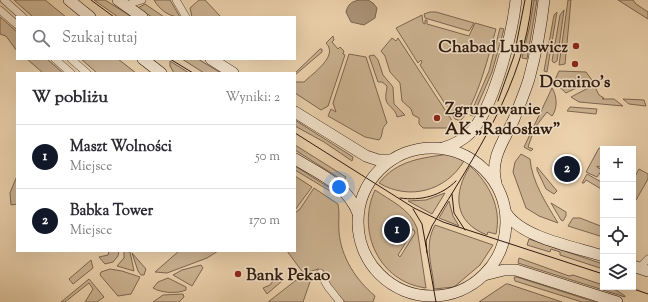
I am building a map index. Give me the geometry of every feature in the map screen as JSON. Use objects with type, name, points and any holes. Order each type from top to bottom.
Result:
[{"type":"main road","points":[[69,0],[89,16]]},
{"type":"main road","points":[[442,148],[456,143],[467,136],[480,118],[493,89],[502,62],[511,28],[516,0]]},
{"type":"main road","points":[[544,0],[529,79],[514,118],[495,160],[494,172],[496,183],[506,212],[515,224],[526,231],[600,255]]},
{"type":"main road","points":[[122,2],[141,16]]},
{"type":"main road","points":[[144,60],[160,72]]},
{"type":"main road","points":[[214,60],[232,72]]},
{"type":"main road","points":[[296,113],[366,156],[378,160],[391,160]]},
{"type":"main road","points":[[496,183],[484,169],[468,157],[454,150],[442,148],[413,150],[391,160],[378,170],[368,184],[361,201],[358,214],[360,240],[368,260],[385,280],[404,290],[441,296],[460,290],[483,276],[504,270],[516,270],[613,301]]},
{"type":"main road","points":[[296,160],[343,189],[352,200],[358,214]]},
{"type":"main road","points":[[483,276],[496,259],[502,246],[506,231],[506,212]]},
{"type":"main road","points":[[404,290],[413,302]]},
{"type":"main road","points":[[455,302],[460,290]]},
{"type":"street","points":[[4,0],[22,16]]},
{"type":"street","points":[[122,2],[142,0]]},
{"type":"street","points":[[176,0],[185,16]]},
{"type":"street","points":[[0,10],[16,24]]},
{"type":"street","points":[[56,60],[70,72]]},
{"type":"street","points":[[72,60],[86,72]]},
{"type":"street","points":[[640,269],[648,259]]},
{"type":"street","points":[[320,273],[328,288],[340,302]]},
{"type":"shaded area","points":[[14,0],[45,0],[65,16],[32,16]]},
{"type":"shaded area","points":[[94,0],[105,0],[130,16],[117,16]]},
{"type":"shaded area","points":[[154,0],[170,0],[179,16],[172,16]]},
{"type":"shaded area","points":[[199,0],[205,0],[220,16],[192,16],[190,8]]},
{"type":"shaded area","points":[[368,0],[377,8],[375,18],[364,25],[351,22],[346,12],[349,5],[357,1]]},
{"type":"shaded area","points":[[534,0],[537,0],[527,59],[522,58]]},
{"type":"shaded area","points":[[568,0],[571,0],[565,64],[559,65]]},
{"type":"shaded area","points":[[618,0],[633,0],[636,4],[648,12],[648,19]]},
{"type":"shaded area","points":[[145,4],[163,16],[150,16],[138,8]]},
{"type":"shaded area","points":[[564,10],[557,61],[554,63],[552,61],[560,15]]},
{"type":"shaded area","points":[[436,12],[474,23],[469,31],[425,18],[424,14]]},
{"type":"shaded area","points":[[557,12],[547,72],[544,71],[554,15]]},
{"type":"shaded area","points":[[422,15],[423,23],[425,24],[425,20],[427,20],[427,24],[469,36],[475,23],[496,29],[472,103],[460,121],[455,119],[420,65],[422,62],[421,60],[418,63],[396,28]]},
{"type":"shaded area","points":[[0,17],[16,31],[16,50],[6,36],[0,34]]},
{"type":"shaded area","points":[[500,28],[504,29],[492,72],[473,116],[470,115],[489,71]]},
{"type":"shaded area","points":[[333,36],[334,40],[332,42],[338,49],[340,47],[344,51],[343,54],[345,55],[328,106],[321,110],[296,94],[296,82],[304,82],[327,59],[329,48],[326,43]]},
{"type":"shaded area","points":[[392,38],[396,41],[398,38],[451,119],[452,124],[449,128],[423,128],[419,124],[419,118],[413,115],[411,109],[402,101],[400,83],[390,72],[385,56],[381,51]]},
{"type":"shaded area","points":[[320,49],[322,49],[322,52],[296,74],[296,72]]},
{"type":"shaded area","points":[[349,54],[366,57],[387,123],[379,140],[365,137],[328,116],[331,109],[336,112],[333,103]]},
{"type":"shaded area","points":[[374,55],[378,60],[383,75],[393,87],[394,104],[405,115],[397,117],[387,102],[387,86],[382,82],[378,82],[369,56]]},
{"type":"shaded area","points":[[28,60],[48,60],[62,72],[42,72]]},
{"type":"shaded area","points":[[82,60],[119,60],[135,72],[96,72]]},
{"type":"shaded area","points":[[184,60],[200,60],[219,72],[202,72]]},
{"type":"shaded area","points":[[170,61],[187,72],[173,72],[170,66]]},
{"type":"shaded area","points":[[559,71],[586,72],[592,80],[566,93],[554,82]]},
{"type":"shaded area","points":[[594,85],[599,95],[604,98],[602,99],[614,99],[623,106],[579,102],[571,97]]},
{"type":"shaded area","points":[[552,88],[556,98],[554,113],[552,116],[547,112],[536,126],[541,131],[534,130],[528,147],[533,149],[531,151],[524,147]]},
{"type":"shaded area","points":[[623,99],[644,100],[646,106],[629,104]]},
{"type":"shaded area","points":[[570,107],[597,109],[596,114],[567,111]]},
{"type":"shaded area","points":[[296,121],[353,157],[352,161],[324,142],[296,127]]},
{"type":"shaded area","points":[[296,146],[346,177],[344,181],[296,151]]},
{"type":"shaded area","points":[[600,148],[600,167],[597,167],[600,169],[600,173],[597,177],[586,172]]},
{"type":"shaded area","points":[[449,154],[464,161],[447,180],[437,186],[414,192],[402,191],[379,183],[394,169],[411,161]]},
{"type":"shaded area","points":[[521,154],[530,159],[531,168],[544,200],[558,223],[539,216],[526,208],[513,172],[515,162]]},
{"type":"shaded area","points":[[470,166],[483,180],[492,197],[497,215],[496,234],[488,232],[487,235],[476,229],[468,223],[462,215],[459,206],[459,196],[464,176]]},
{"type":"shaded area","points":[[296,167],[336,192],[335,194],[296,171]]},
{"type":"shaded area","points":[[537,167],[557,191],[554,194],[546,189]]},
{"type":"shaded area","points":[[639,169],[648,174],[648,179],[636,200],[636,182],[636,174]]},
{"type":"shaded area","points":[[587,174],[600,181],[600,188],[586,180],[582,183]]},
{"type":"shaded area","points":[[296,177],[312,187],[296,209]]},
{"type":"shaded area","points":[[16,178],[16,204],[11,205],[10,193]]},
{"type":"shaded area","points":[[314,188],[338,204],[340,241],[346,259],[362,283],[375,296],[373,302],[345,302],[332,288],[324,271],[318,269],[309,272],[312,276],[303,302],[268,302],[304,274],[288,252],[296,252],[296,212],[300,209]]},
{"type":"shaded area","points":[[375,190],[399,206],[414,221],[417,228],[426,288],[410,284],[396,276],[384,265],[376,252],[370,237],[368,222],[370,206]],"holes":[[[386,226],[414,230],[415,233],[400,257],[398,255],[408,239],[405,232],[386,229]]]},
{"type":"shaded area","points":[[445,193],[432,214],[408,201],[426,200]]},
{"type":"shaded area","points":[[449,201],[453,216],[459,226],[439,218]]},
{"type":"shaded area","points":[[551,203],[566,212],[566,216],[563,221],[561,220]]},
{"type":"shaded area","points":[[573,218],[580,218],[600,226],[600,236],[568,226]]},
{"type":"shaded area","points":[[435,225],[493,245],[480,265],[454,287],[434,289],[429,249],[431,233]]},
{"type":"shaded area","points":[[529,239],[600,263],[600,268],[560,255],[560,252],[551,249],[550,252],[527,245]]},
{"type":"shaded area","points":[[109,252],[119,252],[118,256],[113,262],[105,264],[99,257],[108,255]]},
{"type":"shaded area","points":[[124,252],[130,252],[134,271],[117,266],[124,258]]},
{"type":"shaded area","points":[[178,252],[216,252],[207,258],[167,273],[155,272]]},
{"type":"shaded area","points":[[132,253],[146,269],[144,275],[141,275],[138,271]]},
{"type":"shaded area","points":[[519,258],[569,276],[573,275],[600,284],[600,289],[518,263]]},
{"type":"shaded area","points":[[91,260],[93,268],[73,284],[69,279]]},
{"type":"shaded area","points":[[201,265],[203,268],[192,286],[173,275],[182,270]]},
{"type":"shaded area","points":[[110,269],[140,277],[131,294],[118,296],[100,275],[101,272]]},
{"type":"shaded area","points":[[279,273],[282,281],[267,294],[263,288],[270,285]]},
{"type":"shaded area","points":[[514,277],[595,302],[582,302],[515,281]]},
{"type":"shaded area","points":[[168,278],[186,287],[186,290],[169,292],[160,291],[153,288],[158,282]]},
{"type":"shaded area","points":[[89,279],[104,297],[97,302],[85,302],[93,289],[89,283],[65,302],[61,302]]},
{"type":"shaded area","points":[[508,284],[562,302],[479,302]]},
{"type":"shaded area","points":[[603,290],[616,290],[625,297]]},
{"type":"shaded area","points":[[183,294],[184,297],[179,302],[153,302],[163,295]]},
{"type":"tram line","points":[[91,0],[113,16]]},
{"type":"tram line","points":[[498,101],[514,56],[525,0]]},
{"type":"tram line","points":[[427,253],[426,241],[432,226],[465,173],[495,118],[508,90],[519,61],[527,31],[532,0]]},
{"type":"tram line","points":[[172,60],[191,72]]},
{"type":"tram line","points":[[296,134],[414,208],[443,222],[600,273]]},
{"type":"tram line","points":[[400,198],[416,199],[437,194],[456,181]]},
{"type":"tram line","points":[[452,194],[454,213],[465,230]]},
{"type":"tram line","points":[[413,209],[422,224],[436,302]]},
{"type":"tram line","points":[[636,290],[648,294]]},
{"type":"place","name":"Chabad Lubawicz","points":[[576,46]]},
{"type":"place","name":"Domino's","points":[[575,64]]},
{"type":"place","name":"Zgrupowanie AK „Radosław”","points":[[437,118]]},
{"type":"place","name":"Babka Tower","points":[[567,169]]},
{"type":"place","name":"Maszt Wolności","points":[[397,230]]},
{"type":"place","name":"Bank Pekao","points":[[238,274]]}]
